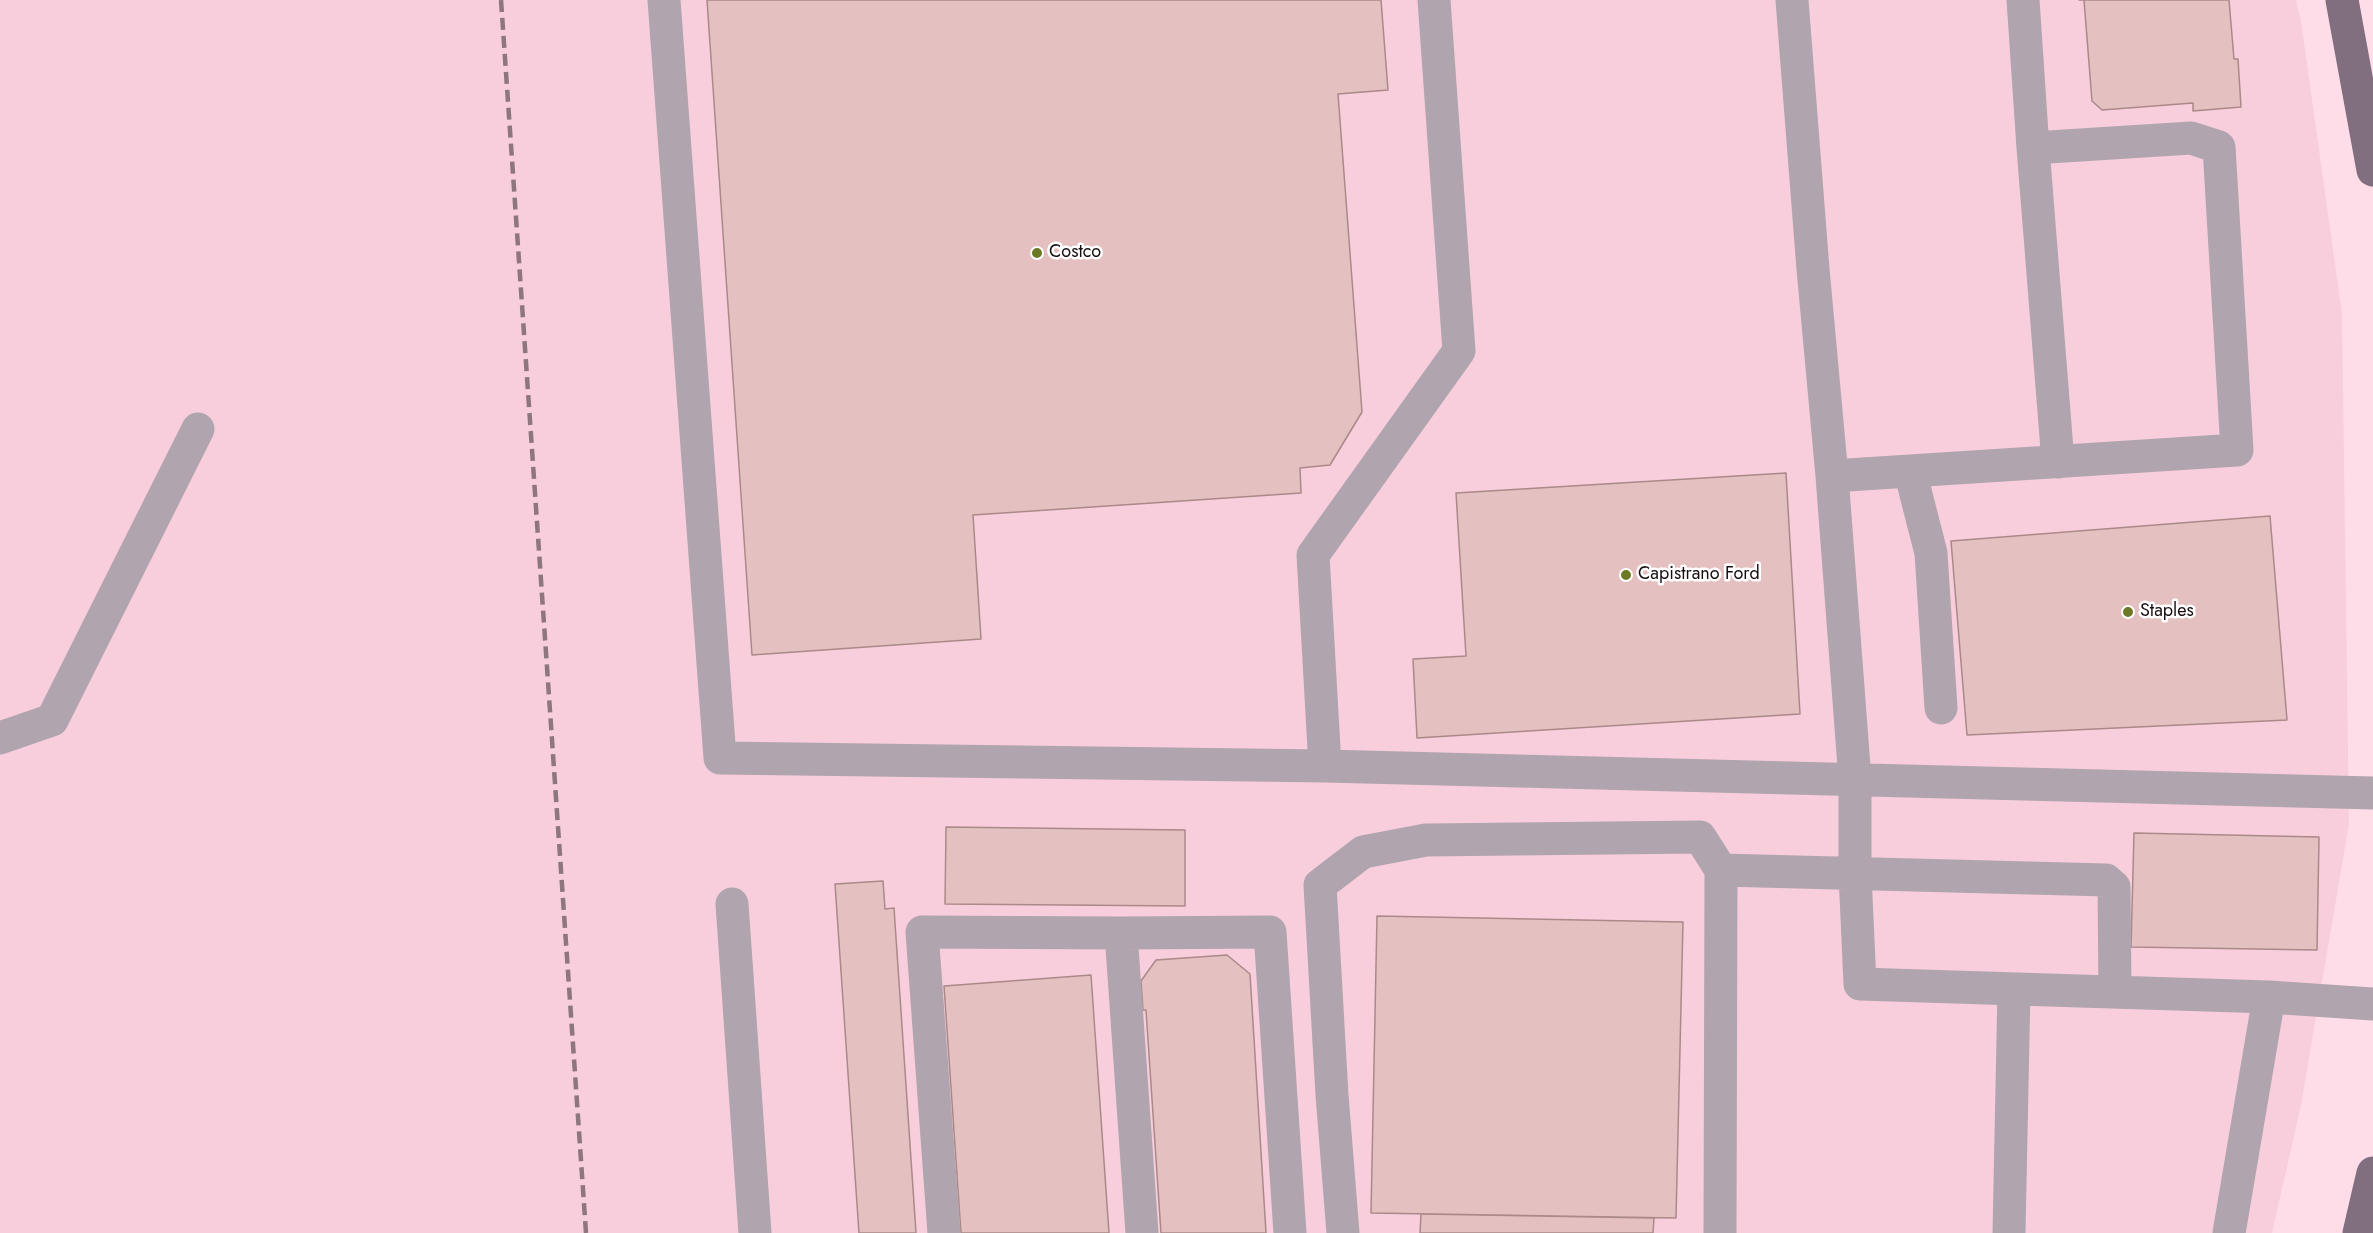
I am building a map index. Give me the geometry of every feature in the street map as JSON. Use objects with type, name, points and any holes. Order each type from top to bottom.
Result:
[{"type":"main road","points":[[2342,0],[2373,170]]},
{"type":"main road","points":[[2359,1233],[2373,1173]]},
{"type":"lane","points":[[664,0],[720,758],[1325,766],[2373,794]]},
{"type":"lane","points":[[1325,766],[1314,555],[1459,351],[1434,0]]},
{"type":"lane","points":[[1792,0],[1855,780],[1855,874],[1860,984],[2269,997],[2373,1005]]},
{"type":"lane","points":[[2023,0],[2032,148],[2058,462]]},
{"type":"lane","points":[[1832,476],[2236,450],[2219,147],[2191,138],[2032,148]]},
{"type":"lane","points":[[0,738],[52,720],[198,429]]},
{"type":"lane","points":[[1910,471],[1931,553],[1941,708]]},
{"type":"lane","points":[[1344,1233],[1332,1095],[1320,885],[1363,852],[1426,840],[1700,837],[1721,870],[1720,1233]]},
{"type":"lane","points":[[1721,870],[2106,880],[2114,887],[2115,992]]},
{"type":"lane","points":[[732,904],[755,1233]]},
{"type":"lane","points":[[944,1233],[922,932],[1270,932],[1290,1233]]},
{"type":"lane","points":[[1121,933],[1142,1233]]},
{"type":"lane","points":[[2009,1233],[2014,989]]},
{"type":"lane","points":[[2229,1233],[2269,997]]},
{"type":"shaded area","points":[[0,0],[2296,0],[2301,21],[2342,314],[2349,824],[2301,1105],[2272,1233],[0,1233]]},
{"type":"building","name":"Costco","points":[[707,0],[1381,0],[1388,90],[1338,94],[1362,412],[1330,465],[1300,468],[1301,493],[973,515],[981,639],[752,655]]},
{"type":"building","points":[[2084,0],[2229,0],[2234,59],[2238,59],[2241,107],[2193,111],[2193,103],[2102,110],[2092,101]]},
{"type":"building","name":"Capistrano Ford","points":[[1786,473],[1800,714],[1417,738],[1413,659],[1466,656],[1456,493]]},
{"type":"building","points":[[2270,516],[2287,720],[1967,735],[1951,541]]},
{"type":"building","points":[[946,827],[1185,830],[1185,906],[945,904]]},
{"type":"building","points":[[2134,833],[2319,837],[2317,950],[2131,947]]},
{"type":"building","points":[[883,881],[885,909],[894,908],[916,1233],[859,1233],[835,884]]},
{"type":"building","points":[[1377,916],[1683,922],[1676,1218],[1371,1213]]},
{"type":"building","points":[[1227,955],[1250,974],[1266,1233],[1161,1233],[1146,1010],[1143,1010],[1141,981],[1156,960]]},
{"type":"building","points":[[1091,975],[1109,1233],[961,1233],[944,986]]},
{"type":"building","points":[[1421,1214],[1654,1218],[1653,1233],[1420,1233]]},
{"type":"railway","points":[[501,0],[586,1233]]},
{"type":"place","name":"Costco","points":[[1037,253]]},
{"type":"place","name":"Capistrano Ford","points":[[1626,575]]},
{"type":"place","name":"Staples","points":[[2128,612]]}]
